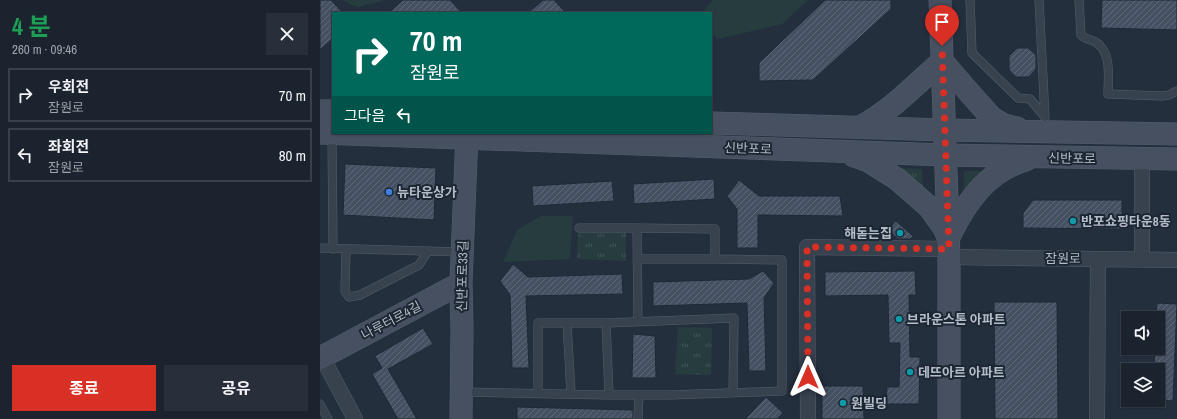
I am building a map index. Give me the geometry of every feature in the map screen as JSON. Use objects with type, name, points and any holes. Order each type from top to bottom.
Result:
[{"type":"main road","points":[[940,0],[949,248],[949,419]]},
{"type":"main road","points":[[942,61],[995,120],[1012,127],[1047,127]]},
{"type":"main road","points":[[860,127],[888,110],[942,61]]},
{"type":"main road","points":[[320,111],[332,111]]},
{"type":"main road","name":"신반포로","points":[[712,123],[860,127],[1037,157],[1177,159]]},
{"type":"main road","name":"신반포로","points":[[396,134],[836,152],[946,141],[1047,127],[1177,134]]},
{"type":"main road","name":"신반포로33길","points":[[461,419],[461,283],[467,136]]},
{"type":"main road","points":[[836,152],[868,162],[898,179],[928,207],[944,228],[949,248]]},
{"type":"main road","points":[[949,248],[964,208],[989,180],[1009,166],[1037,157]]},
{"type":"main road","name":"나루터로4길","points":[[321,357],[461,283]]},
{"type":"street","points":[[1142,159],[1142,259]]},
{"type":"street","name":"잠원로","points":[[808,419],[807,247],[949,248],[1098,258],[1177,260]]},
{"type":"street","points":[[1097,419],[1098,258]]},
{"type":"street","name":"나루터로4길","points":[[321,357],[355,419]]},
{"type":"lane","points":[[970,0],[972,53],[1018,98],[1030,99],[1047,127]]},
{"type":"lane","points":[[1039,0],[1047,127]]},
{"type":"lane","points":[[1080,0],[1081,34],[1083,38],[1097,43],[1105,52],[1107,62],[1108,94],[1162,96],[1169,95],[1177,91]]},
{"type":"lane","points":[[712,129],[736,124]]},
{"type":"lane","points":[[712,129],[789,134]]},
{"type":"lane","points":[[326,132],[333,249]]},
{"type":"lane","points":[[441,134],[467,136]]},
{"type":"lane","points":[[579,228],[715,229],[715,260]]},
{"type":"lane","points":[[637,228],[638,321]]},
{"type":"lane","points":[[320,248],[462,252]]},
{"type":"lane","points":[[346,249],[345,291],[349,297],[360,295],[419,265],[428,251]]},
{"type":"lane","points":[[462,392],[639,395],[782,391],[782,260],[637,259]]},
{"type":"lane","points":[[538,394],[538,323],[734,318],[733,392]]},
{"type":"lane","points":[[606,322],[609,395]]},
{"type":"lane","points":[[567,323],[571,394]]},
{"type":"lane","points":[[638,419],[639,395]]},
{"type":"lane","points":[[320,404],[328,419]]},
{"type":"green space","points":[[343,0],[385,0],[357,7]]},
{"type":"green space","points":[[713,0],[808,0],[782,24],[718,39],[712,34],[712,12],[703,12]]},
{"type":"green space","points":[[892,168],[922,169],[923,196]]},
{"type":"green space","points":[[964,171],[990,171],[964,196]]},
{"type":"green space","points":[[542,216],[573,216],[570,259],[503,262],[518,229]]},
{"type":"green space","points":[[578,231],[626,232],[626,261],[577,259]]},
{"type":"green space","points":[[678,327],[712,328],[711,375],[675,374]]},
{"type":"building","points":[[320,0],[331,0],[342,12],[332,12],[332,39],[320,50]]},
{"type":"building","points":[[403,0],[450,0],[461,12],[390,12]]},
{"type":"building","points":[[543,0],[554,0],[565,12],[529,12]]},
{"type":"building","points":[[825,0],[891,0],[891,9],[813,80],[759,81],[759,63]]},
{"type":"building","points":[[1102,0],[1177,0],[1177,30],[1101,28]]},
{"type":"building","points":[[1017,48],[1028,48],[1036,55],[1036,69],[1029,77],[1016,77],[1009,70],[1009,56]]},
{"type":"building","name":"뉴타운상가","points":[[345,164],[436,168],[434,220],[343,215]]},
{"type":"building","points":[[714,179],[715,199],[634,204],[633,184]]},
{"type":"building","points":[[739,180],[759,196],[840,196],[843,216],[758,215],[758,248],[737,248],[737,209],[727,196]]},
{"type":"building","points":[[612,181],[614,201],[533,206],[532,186]]},
{"type":"building","name":"반포쇼핑타운8동","points":[[1033,200],[1122,200],[1122,229],[1023,228],[1023,213]]},
{"type":"building","name":"해돋는집","points":[[896,221],[913,236],[910,239],[898,239],[888,230]]},
{"type":"building","points":[[513,264],[528,277],[622,274],[623,294],[526,296],[529,368],[512,368],[510,295],[500,281]]},
{"type":"building","points":[[763,271],[774,283],[764,298],[766,371],[749,371],[747,303],[653,306],[653,282],[749,279]]},
{"type":"building","name":"브라운스톤 아파트","points":[[915,271],[916,295],[909,295],[910,357],[920,357],[919,404],[886,404],[887,387],[899,387],[900,343],[889,343],[888,295],[825,296],[825,272]]},
{"type":"building","points":[[994,302],[1057,302],[1058,419],[995,419]]},
{"type":"building","points":[[1157,303],[1177,304],[1173,401],[1165,400],[1165,363],[1154,363],[1155,355],[1165,355],[1165,311],[1156,311]]},
{"type":"building","points":[[423,328],[433,344],[388,369],[417,419],[398,419],[372,374],[382,368],[375,356]]},
{"type":"building","points":[[633,334],[655,336],[656,378],[632,378]]},
{"type":"building","name":"원빌딩","points":[[822,386],[863,386],[864,419],[822,419]]},
{"type":"building","points":[[766,397],[783,413],[777,419],[745,419]]},
{"type":"building","points":[[517,407],[633,410],[633,419],[517,419]]},
{"type":"place","name":"뉴타운상가","points":[[389,192]]},
{"type":"place","name":"반포쇼핑타운8동","points":[[1073,221]]},
{"type":"place","name":"해돋는집","points":[[900,233]]},
{"type":"place","name":"브라운스톤 아파트","points":[[899,319]]},
{"type":"place","name":"데뜨아르 아파트","points":[[910,372]]},
{"type":"place","name":"원빌딩","points":[[843,403]]},
{"type":"route","points":[[808,377],[807,247],[949,249],[942,46]]}]
